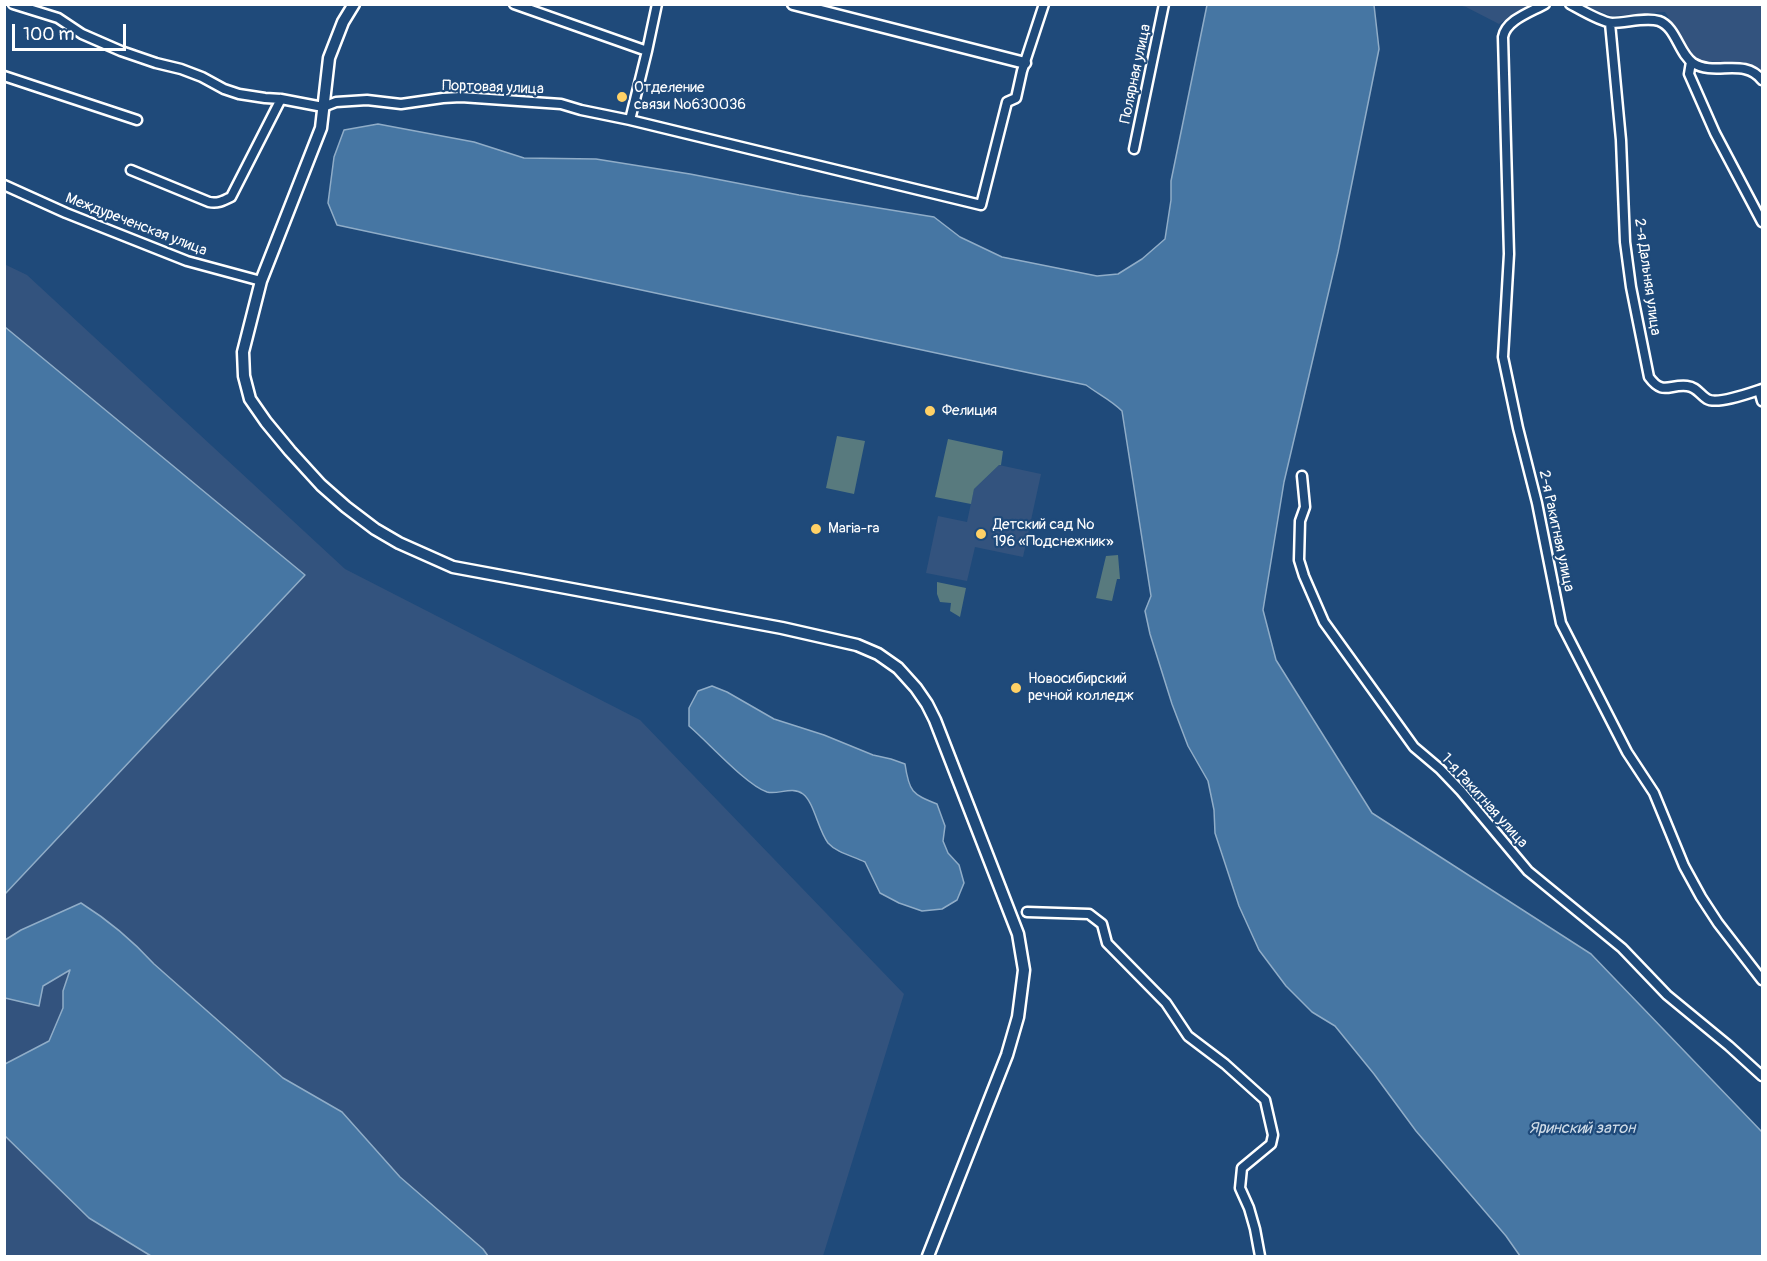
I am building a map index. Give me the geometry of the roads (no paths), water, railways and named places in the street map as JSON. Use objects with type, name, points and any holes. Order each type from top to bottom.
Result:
[{"type":"street","name":"Портовая улица","points":[[13,4],[58,18],[82,34],[111,47],[181,69],[239,94],[323,107],[336,102],[367,100],[401,104],[462,97],[561,104],[981,205],[1007,102],[1016,98],[1025,63]]},
{"type":"street","points":[[354,4],[329,58],[321,128],[314,150],[261,281],[243,352],[244,376],[250,399],[290,452],[321,485],[346,507],[375,529],[399,543],[453,567],[782,628],[857,645],[878,654],[898,668],[921,696],[935,720],[1018,934],[1024,970],[1018,1017],[1007,1055],[928,1257]]},
{"type":"street","points":[[514,4],[647,51]]},
{"type":"street","points":[[630,120],[657,4]]},
{"type":"street","points":[[793,4],[1025,63],[1044,4]]},
{"type":"street","name":"Полярная улица","points":[[1134,149],[1164,4]]},
{"type":"street","name":"2-я Ракитная улица","points":[[1545,4],[1510,23],[1504,29],[1503,37],[1509,254],[1503,357],[1518,428],[1537,503],[1562,623],[1627,752],[1654,793],[1684,866],[1701,897],[1762,980]]},
{"type":"street","points":[[1570,4],[1610,23],[1656,20],[1665,24],[1692,62],[1701,67],[1751,69],[1762,80]]},
{"type":"street","name":"2-я Дальняя улица","points":[[1610,23],[1621,140],[1625,242],[1631,287],[1649,377],[1658,387],[1666,389],[1694,387],[1708,400],[1718,401],[1761,390]]},
{"type":"street","points":[[1692,62],[1689,74],[1715,133],[1762,222]]},
{"type":"street","points":[[4,76],[137,120]]},
{"type":"street","points":[[131,170],[208,202],[214,203],[231,197],[281,99]]},
{"type":"street","name":"Междуреченская улица","points":[[4,185],[170,255],[261,281]]},
{"type":"street","points":[[1761,390],[1762,401]]},
{"type":"street","name":"1-я Ракитная улица","points":[[1302,476],[1305,507],[1300,521],[1299,560],[1304,576],[1324,622],[1414,747],[1440,768],[1461,791],[1527,871],[1622,948],[1667,995],[1730,1046],[1762,1076]]},
{"type":"street","points":[[1027,912],[1089,914],[1102,924],[1107,943],[1166,1003],[1188,1036],[1225,1064],[1265,1100],[1273,1135],[1271,1144],[1242,1168],[1240,1188],[1252,1218],[1260,1257]]},
{"type":"water","name":"Яринский затон","points":[[1207,5],[1374,5],[1379,49],[1338,252],[1284,482],[1263,610],[1276,660],[1372,813],[1591,954],[1762,1132],[1762,1256],[1520,1256],[1506,1236],[1416,1131],[1335,1026],[1312,1012],[1286,986],[1259,950],[1239,906],[1215,833],[1214,810],[1208,781],[1188,746],[1150,634],[1145,611],[1151,596],[1122,411],[1113,404],[1086,385],[337,225],[328,203],[334,157],[344,130],[378,124],[474,142],[524,158],[596,159],[934,217],[960,237],[1002,257],[1097,276],[1118,274],[1142,259],[1165,239],[1171,200],[1171,181]]},
{"type":"water","points":[[5,327],[305,575],[4,894]]},
{"type":"water","points":[[712,686],[774,719],[824,735],[873,755],[905,764],[908,781],[913,791],[937,804],[945,826],[943,841],[948,853],[959,865],[964,883],[957,900],[942,909],[922,911],[880,893],[865,862],[840,852],[828,843],[810,803],[803,794],[794,791],[767,792],[758,788],[738,772],[689,726],[689,708],[698,691]]},
{"type":"water","points":[[81,903],[129,939],[154,964],[283,1078],[342,1112],[400,1177],[483,1249],[488,1256],[151,1256],[89,1218],[4,1135],[5,1064],[49,1041],[63,1008],[63,991],[70,970],[43,986],[39,1006],[5,998],[5,940],[21,930]]},
{"type":"place","name":"Отделение связи №630036","points":[[622,97]]},
{"type":"place","name":"Фелиция","points":[[930,411]]},
{"type":"place","name":"Maria-ra","points":[[816,529]]},
{"type":"place","name":"Детский сад № 196 «Подснежник»","points":[[981,534]]},
{"type":"place","name":"Новосибирский речной колледж","points":[[1016,688]]}]
